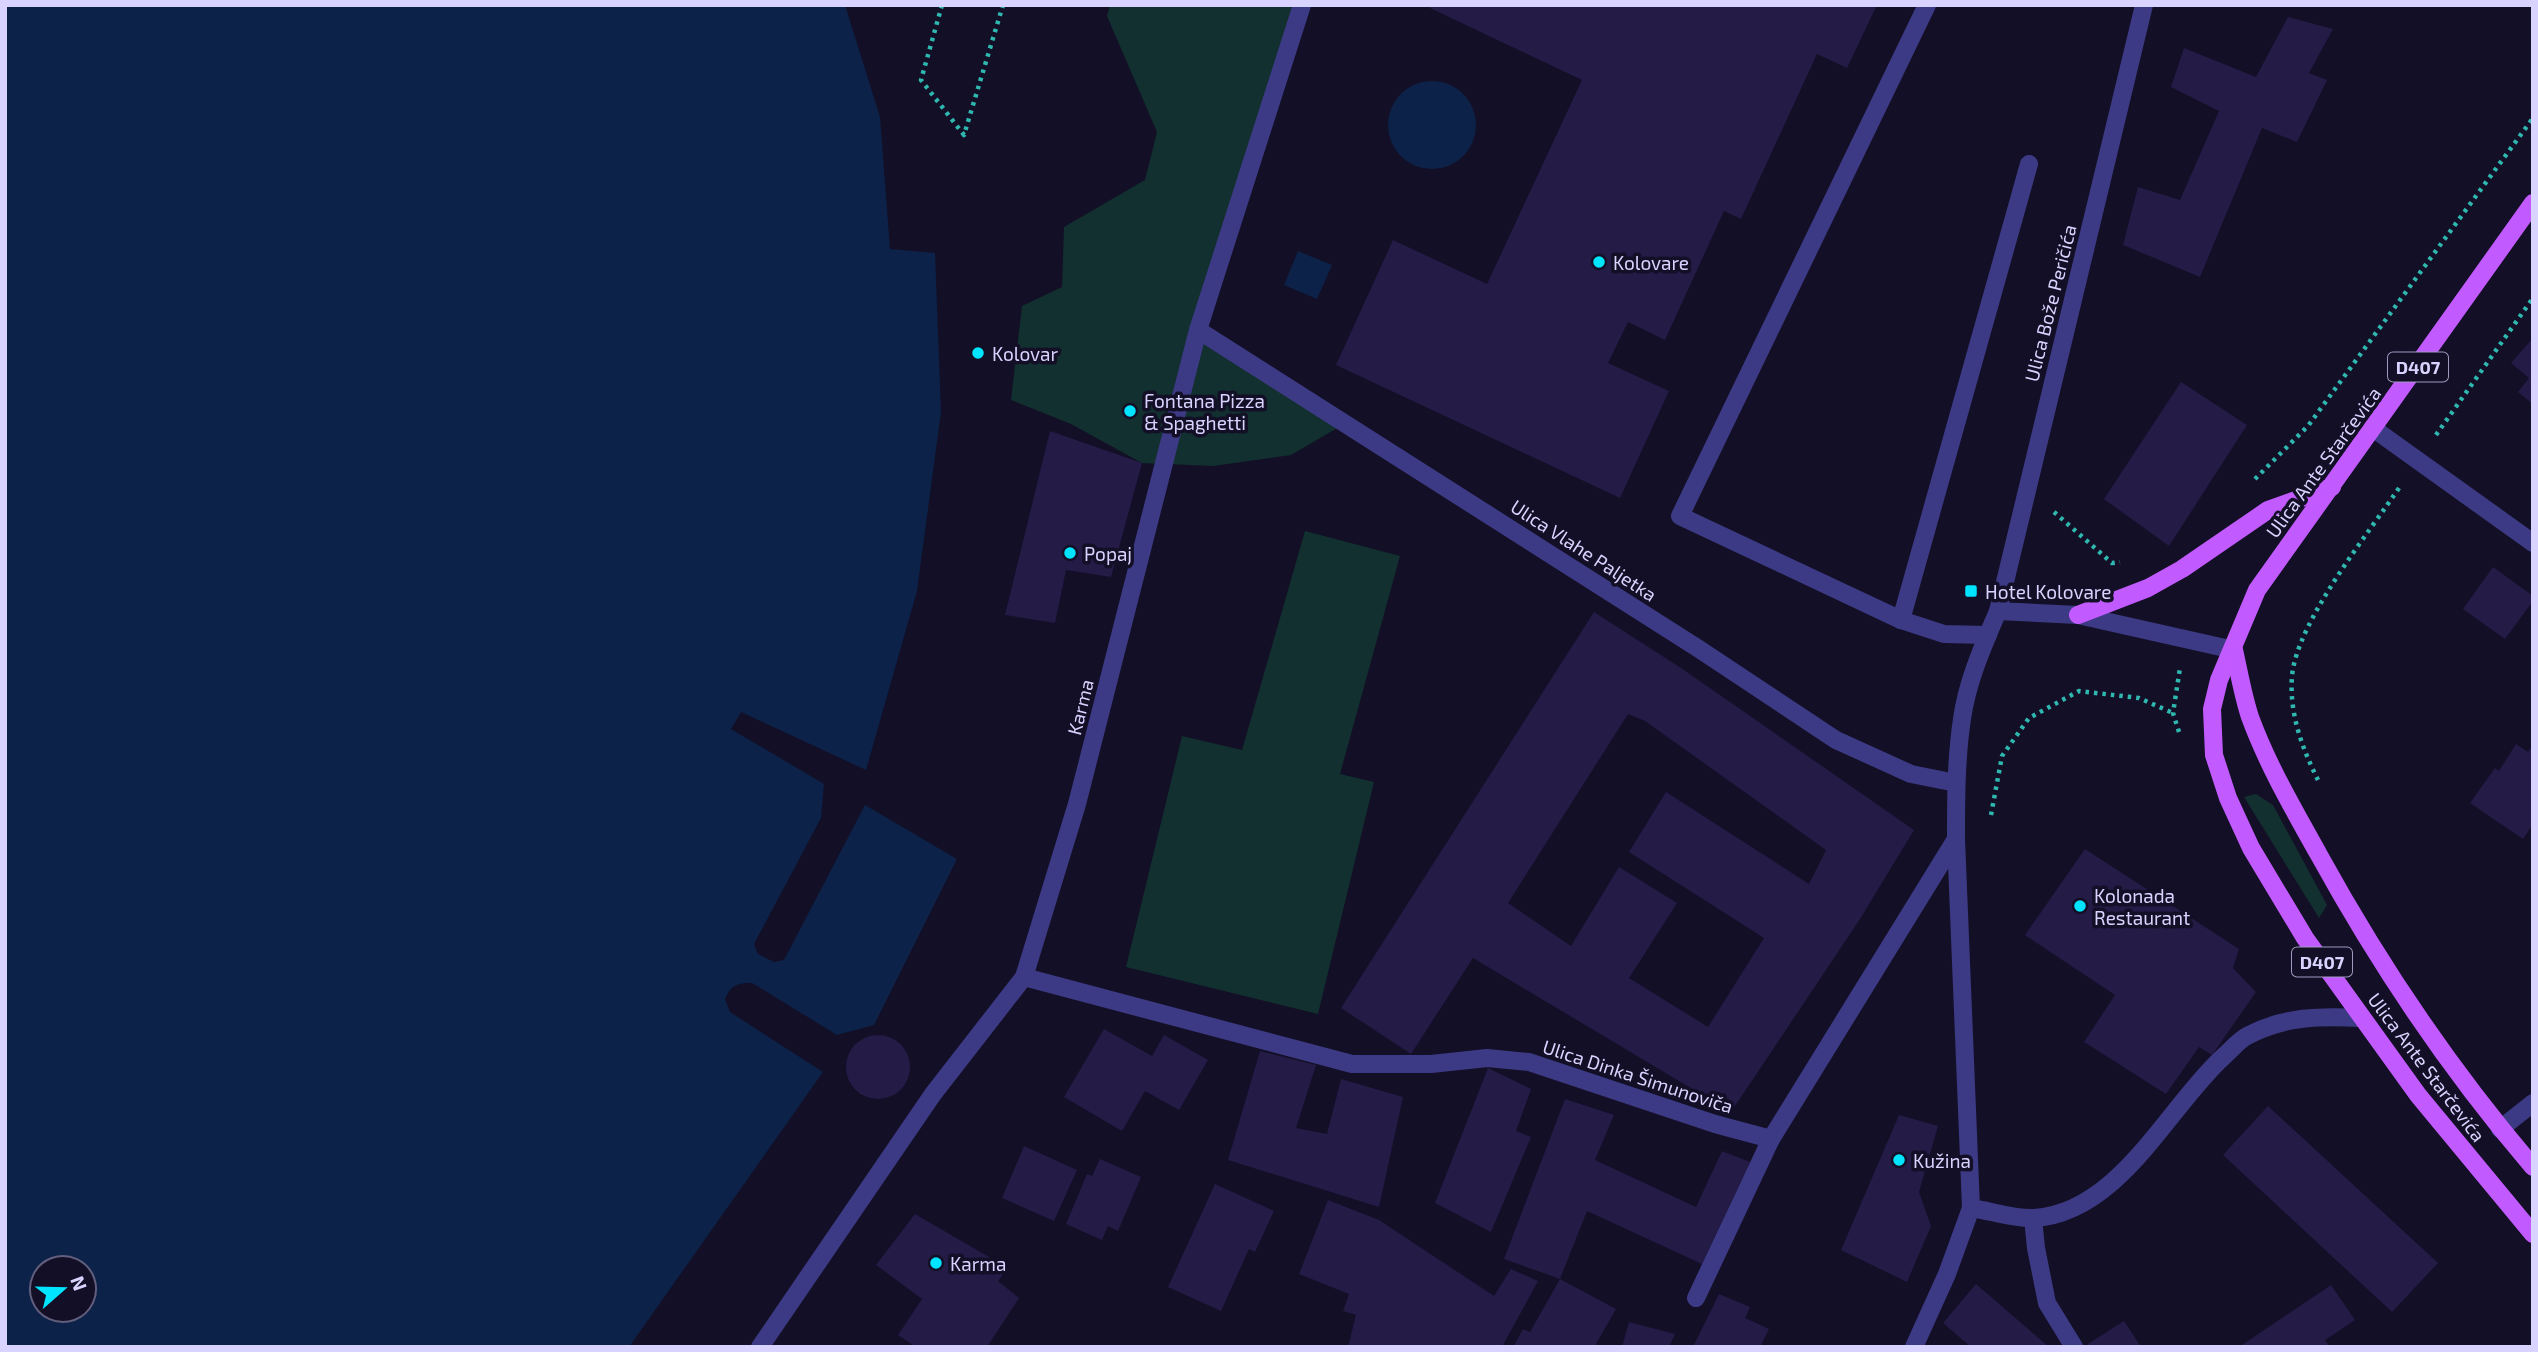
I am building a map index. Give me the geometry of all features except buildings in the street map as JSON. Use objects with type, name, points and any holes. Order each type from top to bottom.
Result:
[{"type":"main road","name":"Ulica Ante Starčevića","points":[[2533,204],[2257,590],[2220,680],[2212,709],[2214,755],[2228,798],[2251,848],[2305,938],[2418,1095],[2533,1234]]},
{"type":"main road","points":[[2078,615],[2148,588],[2268,510],[2332,487]]},
{"type":"main road","name":"Ulica Ante Starčevića","points":[[2234,650],[2250,716],[2275,778],[2367,938],[2461,1079],[2533,1167]]},
{"type":"street","points":[[1198,330],[1302,5]]},
{"type":"street","points":[[1927,5],[1680,516],[1901,620],[1944,634],[1988,635]]},
{"type":"street","name":"Ulica Bože Peričića","points":[[1971,1208],[1956,839],[1956,783],[1962,718],[1974,670],[1998,611],[2144,5]]},
{"type":"street","points":[[1901,620],[2029,164]]},
{"type":"street","name":"Ulica Vlahe Paljetka","points":[[1198,330],[1699,649],[1836,740],[1910,774],[1956,783]]},
{"type":"street","name":"Karma","points":[[760,1347],[933,1094],[1024,976],[1077,804],[1198,330]]},
{"type":"street","points":[[2374,429],[2533,543]]},
{"type":"street","points":[[1998,611],[2078,615],[2234,650]]},
{"type":"street","points":[[1696,1298],[1771,1139],[1956,839]]},
{"type":"street","name":"Ulica Dinka Šimunoviča","points":[[1024,976],[1352,1064],[1431,1064],[1487,1058],[1529,1062],[1715,1125],[1771,1139]]},
{"type":"street","points":[[1914,1347],[1947,1274],[1971,1208],[2034,1218],[2069,1210],[2113,1181],[2153,1142],[2205,1073],[2246,1036],[2311,1016],[2361,1018]]},
{"type":"street","points":[[2500,1129],[2533,1104]]},
{"type":"street","points":[[2034,1218],[2036,1248],[2047,1303],[2074,1347]]},
{"type":"path","points":[[942,5],[921,80],[964,135],[1003,5]]},
{"type":"path","points":[[2253,480],[2308,426],[2533,118]]},
{"type":"path","points":[[2322,788],[2297,732],[2292,676],[2310,619],[2533,298]]},
{"type":"path","points":[[2027,489],[2112,563],[2124,561]]},
{"type":"path","points":[[1990,819],[2002,756],[2029,718],[2079,691],[2139,698],[2173,713]]},
{"type":"green space","points":[[1110,5],[1304,5],[1198,330],[1346,423],[1291,455],[1213,466],[1142,463],[1071,424],[1011,400],[1022,306],[1062,287],[1064,227],[1145,180],[1157,132],[1107,16]]},
{"type":"green space","points":[[1305,531],[1400,556],[1340,774],[1374,782],[1318,1014],[1126,967],[1182,736],[1242,750]]},
{"type":"green space","points":[[2256,794],[2273,805],[2327,905],[2319,918],[2244,797]]},
{"type":"water","points":[[5,5],[845,5],[880,117],[890,249],[935,253],[941,412],[917,591],[866,770],[741,712],[731,729],[824,784],[821,818],[754,944],[758,954],[774,962],[784,960],[865,805],[957,859],[874,1025],[837,1035],[752,983],[738,984],[732,988],[725,999],[730,1012],[823,1072],[629,1347],[5,1347]]},
{"type":"water","points":[[1432,81],[1449,84],[1463,94],[1473,108],[1476,125],[1473,142],[1463,156],[1449,166],[1432,169],[1415,166],[1401,156],[1391,142],[1388,125],[1391,108],[1401,94],[1415,84]]},
{"type":"water","points":[[1298,251],[1332,265],[1317,299],[1284,285]]},
{"type":"place","name":"Kolovare","points":[[1599,262]]},
{"type":"place","name":"Kolovar","points":[[978,353]]},
{"type":"place","name":"Fontana Pizza & Spaghetti","points":[[1130,411]]},
{"type":"place","name":"Popaj","points":[[1070,553]]},
{"type":"place","name":"Hotel Kolovare","points":[[1971,591]]},
{"type":"place","name":"Kolonada Restaurant","points":[[2080,906]]},
{"type":"place","name":"Kužina","points":[[1899,1160]]},
{"type":"place","name":"Karma","points":[[936,1263]]}]
